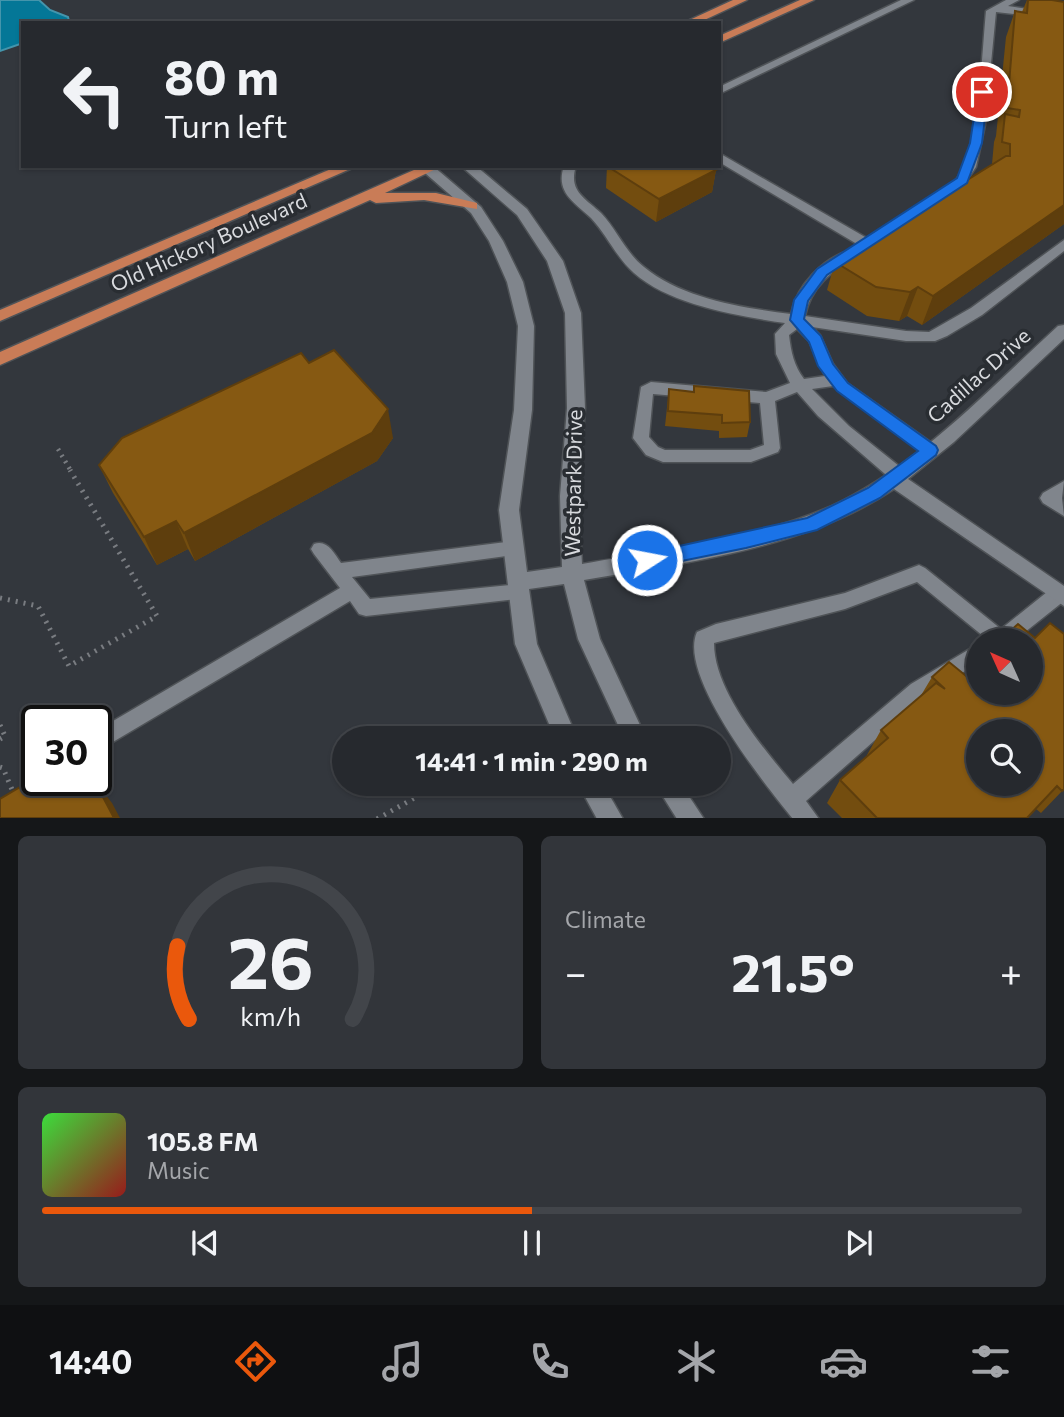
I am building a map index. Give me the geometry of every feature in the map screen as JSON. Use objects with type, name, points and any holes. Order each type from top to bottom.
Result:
[{"type":"main road","points":[[693,21],[742,0]]},
{"type":"main road","points":[[721,39],[809,0]]},
{"type":"main road","name":"Old Hickory Boulevard","points":[[0,316],[345,168]]},
{"type":"main road","name":"Old Hickory Boulevard","points":[[0,359],[427,168]]},
{"type":"main road","points":[[351,203],[405,194],[429,194],[472,206]]},
{"type":"street","points":[[430,168],[472,206],[496,241],[515,282],[526,326],[523,410],[509,510],[526,644],[561,726]]},
{"type":"street","name":"Westpark Drive","points":[[470,168],[522,212],[555,261],[573,313],[576,408],[569,496],[572,575],[589,639],[629,726]]},
{"type":"street","name":"Cadillac Drive","points":[[519,587],[793,530],[834,515],[896,477],[930,450],[1064,330]]},
{"type":"street","points":[[896,477],[1062,595]]},
{"type":"street","points":[[597,796],[611,818]]},
{"type":"street","points":[[676,796],[692,818]]},
{"type":"lane","points":[[721,90],[909,0]]},
{"type":"lane","points":[[920,210],[956,186],[967,170],[976,143],[991,11],[1014,0]]},
{"type":"lane","points":[[998,8],[1064,17]]},
{"type":"lane","points":[[721,159],[872,240],[822,272],[801,300],[797,320],[782,334],[781,345],[784,359],[798,386],[896,477]]},
{"type":"lane","points":[[569,168],[566,180],[569,192],[594,213],[634,266],[647,276],[704,301],[797,320],[919,337],[944,333],[1064,244]]},
{"type":"lane","points":[[797,320],[815,339],[826,366],[836,380],[890,424],[930,450]]},
{"type":"lane","points":[[767,398],[772,448],[751,456],[663,456],[652,451],[642,438],[646,391],[651,388],[767,398],[798,386],[836,380]]},
{"type":"lane","points":[[1064,488],[1049,498],[1064,509]]},
{"type":"lane","points":[[337,571],[514,548]]},
{"type":"lane","points":[[320,549],[366,608],[519,587]]},
{"type":"lane","points":[[808,818],[791,800],[743,736],[712,679],[701,650],[704,638],[716,632],[843,603],[877,592],[919,573],[986,628]]},
{"type":"lane","points":[[112,732],[352,590]]},
{"type":"lane","points":[[1017,628],[1062,595]]},
{"type":"lane","points":[[791,800],[918,690],[966,660]]},
{"type":"path","points":[[0,598],[38,606],[69,666],[157,616],[58,449]]},
{"type":"path","points":[[0,724],[5,736],[0,739]]},
{"type":"path","points":[[1,766],[13,792]]},
{"type":"path","points":[[377,818],[417,796]]},
{"type":"water","points":[[0,0],[39,0],[50,10],[68,17],[69,21],[21,21],[21,44],[0,51]]},
{"type":"building","points":[[1028,0],[1064,2],[1064,205],[933,296],[918,287],[910,292],[876,287],[835,262],[1010,156],[1010,144],[1002,142],[1005,114],[1019,117],[1020,110],[1007,108],[1015,11],[1027,13]]},
{"type":"building","points":[[610,168],[716,170],[659,199]]},
{"type":"building","points":[[334,350],[388,409],[372,433],[184,533],[176,521],[144,537],[99,465],[122,438],[301,353],[309,363]]},
{"type":"building","points":[[694,386],[749,391],[750,422],[722,423],[722,415],[668,411],[669,389],[694,392]]},
{"type":"building","points":[[1050,623],[1064,634],[1064,789],[1062,791],[1057,786],[1027,818],[877,818],[840,780],[888,738],[881,730],[936,683],[945,689],[932,677],[949,662],[966,676],[966,705],[1043,705],[1043,630]]},
{"type":"building","points":[[21,787],[21,796],[102,796],[114,818],[0,818],[0,799]]},
{"type":"route","points":[[647,560],[784,533],[811,524],[874,493],[930,450],[890,424],[842,387],[826,366],[815,339],[797,320],[801,300],[822,272],[941,197],[963,180],[976,143],[982,92]]}]
